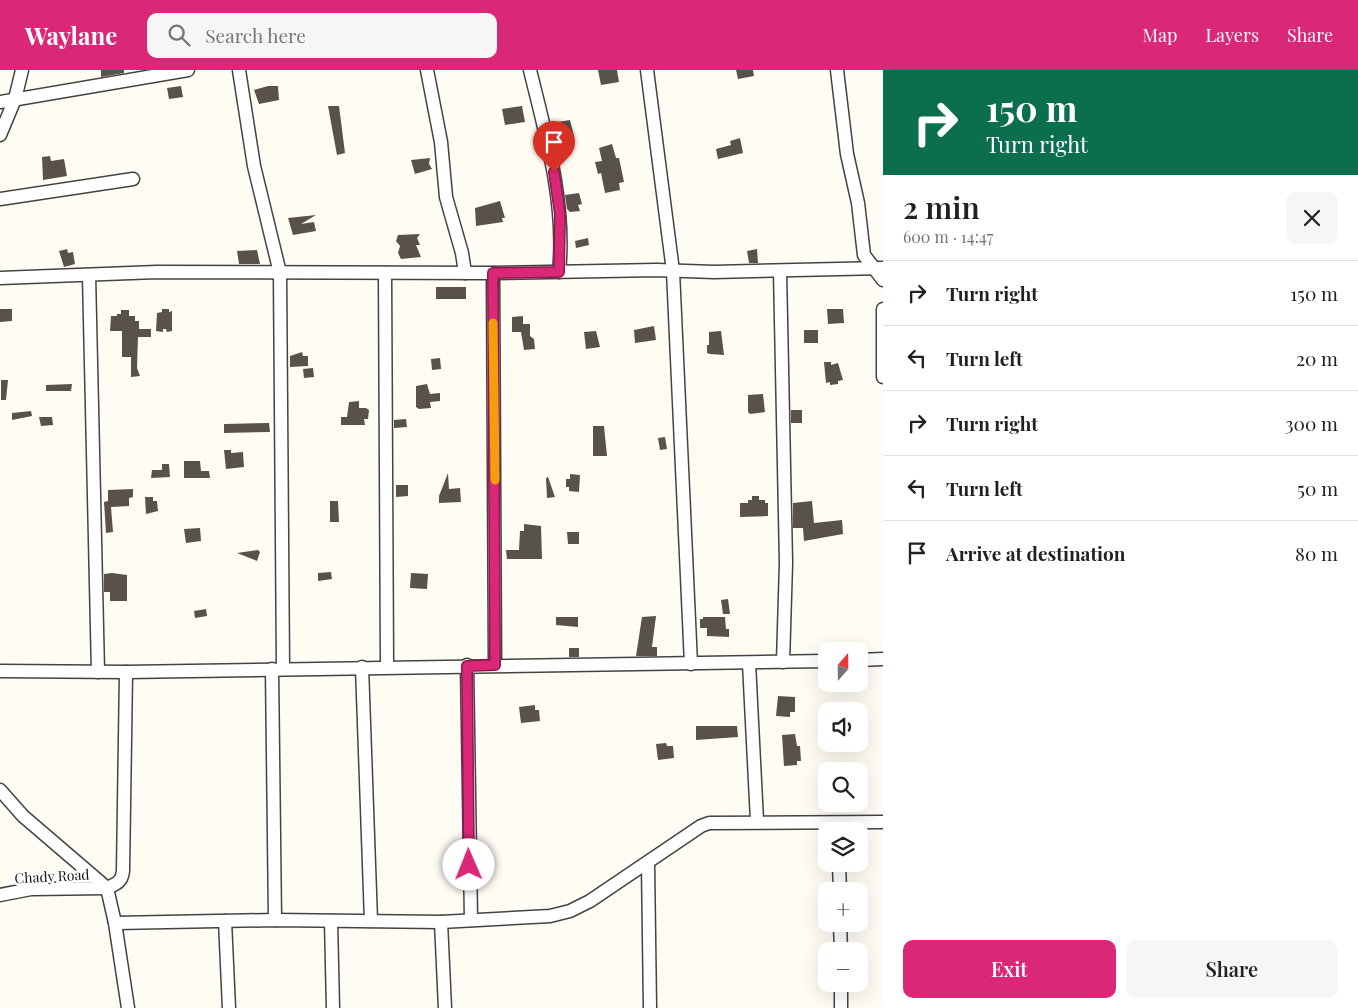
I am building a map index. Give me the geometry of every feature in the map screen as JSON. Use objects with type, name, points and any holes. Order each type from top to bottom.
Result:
[{"type":"street","points":[[0,136],[16,99],[22,70]]},
{"type":"street","points":[[0,102],[127,75],[188,70]]},
{"type":"street","points":[[239,70],[254,166],[280,273],[278,669],[274,920]]},
{"type":"street","points":[[427,70],[441,142],[446,197],[462,253],[465,273]]},
{"type":"street","points":[[530,70],[550,153],[557,192],[560,248],[559,272]]},
{"type":"street","points":[[647,70],[673,271],[691,664]]},
{"type":"street","points":[[837,70],[847,154],[858,203],[861,242],[864,255],[878,268],[883,280]]},
{"type":"street","points":[[0,199],[133,179]]},
{"type":"street","points":[[0,278],[89,275],[780,271],[878,268]]},
{"type":"street","points":[[780,271],[786,563],[784,662]]},
{"type":"street","points":[[385,273],[387,666]]},
{"type":"street","points":[[493,273],[495,665]]},
{"type":"street","points":[[89,275],[98,672]]},
{"type":"street","points":[[883,309],[883,377]]},
{"type":"street","points":[[868,658],[881,656]]},
{"type":"street","points":[[0,671],[126,672],[387,666],[691,664],[818,660]]},
{"type":"street","points":[[749,663],[757,821]]},
{"type":"street","points":[[467,666],[471,920]]},
{"type":"street","points":[[362,667],[371,921]]},
{"type":"street","points":[[107,888],[117,884],[123,871],[126,672]]},
{"type":"street","points":[[0,790],[23,816],[107,888],[115,923],[128,1008]]},
{"type":"street","points":[[115,923],[274,920],[441,922],[550,916],[570,912],[590,901],[648,864],[701,826],[716,822],[757,821],[818,825]]},
{"type":"street","points":[[868,824],[883,822]]},
{"type":"street","points":[[648,864],[650,1008]]},
{"type":"street","name":"Chady Road","points":[[0,895],[31,890],[107,888]]},
{"type":"street","points":[[225,921],[229,1008]]},
{"type":"street","points":[[331,921],[333,1008]]},
{"type":"street","points":[[441,922],[444,1008]]},
{"type":"street","points":[[841,992],[841,1008]]},
{"type":"building","points":[[101,70],[124,70],[124,73],[101,77]]},
{"type":"building","points":[[598,70],[617,70],[619,82],[601,85]]},
{"type":"building","points":[[736,70],[753,70],[754,76],[738,79]]},
{"type":"building","points":[[181,86],[183,97],[169,99],[167,88]]},
{"type":"building","points":[[268,86],[278,86],[279,100],[259,104],[254,90]]},
{"type":"building","points":[[328,106],[339,106],[345,153],[337,155]]},
{"type":"building","points":[[522,106],[525,122],[505,125],[502,109]]},
{"type":"building","points":[[570,120],[574,136],[560,139],[558,122]]},
{"type":"building","points":[[740,138],[743,153],[718,159],[716,149],[731,145],[730,141]]},
{"type":"building","points":[[612,144],[616,158],[619,158],[624,182],[619,183],[620,190],[605,193],[601,173],[598,174],[595,162],[602,161],[599,148]]},
{"type":"building","points":[[50,156],[51,161],[64,159],[67,176],[43,180],[42,157]]},
{"type":"building","points":[[430,158],[429,164],[432,169],[415,174],[411,160]]},
{"type":"building","points":[[579,193],[582,204],[578,205],[580,211],[570,212],[567,209],[565,195]]},
{"type":"building","points":[[500,201],[505,218],[502,218],[503,222],[476,226],[475,208]]},
{"type":"building","points":[[316,215],[301,224],[314,222],[316,231],[293,235],[288,218]]},
{"type":"building","points":[[420,234],[417,238],[420,245],[416,245],[421,257],[401,259],[398,253],[400,246],[396,241],[398,235]]},
{"type":"building","points":[[588,238],[589,245],[576,248],[575,241]]},
{"type":"building","points":[[67,249],[68,253],[73,252],[75,264],[64,267],[59,251]]},
{"type":"building","points":[[757,249],[758,263],[749,263],[747,251]]},
{"type":"building","points":[[257,250],[260,264],[239,264],[237,251]]},
{"type":"building","points":[[436,287],[466,287],[466,299],[436,299]]},
{"type":"building","points":[[0,309],[12,309],[12,321],[0,322]]},
{"type":"building","points":[[162,309],[169,309],[169,312],[172,311],[172,331],[167,332],[166,329],[163,329],[163,332],[156,331],[157,313],[162,312]]},
{"type":"building","points":[[827,309],[843,309],[844,323],[828,324]]},
{"type":"building","points":[[121,310],[129,310],[129,316],[135,316],[135,321],[139,321],[139,329],[151,329],[151,337],[138,337],[137,368],[140,376],[131,377],[131,357],[122,357],[122,331],[110,331],[111,316],[121,314]]},
{"type":"building","points":[[523,316],[523,324],[530,324],[530,336],[534,339],[535,349],[524,350],[521,332],[512,332],[512,317]]},
{"type":"building","points":[[654,326],[656,340],[635,343],[634,330]]},
{"type":"building","points":[[804,330],[818,330],[818,343],[804,343]]},
{"type":"building","points":[[596,331],[600,347],[586,349],[584,332]]},
{"type":"building","points":[[721,331],[724,355],[707,353],[709,332]]},
{"type":"building","points":[[302,352],[303,356],[308,356],[308,366],[290,367],[290,356]]},
{"type":"building","points":[[440,358],[441,369],[432,370],[431,359]]},
{"type":"building","points":[[824,362],[831,362],[831,365],[838,363],[843,380],[838,381],[838,384],[830,385],[830,382],[826,383]]},
{"type":"building","points":[[313,368],[314,377],[304,378],[303,369]]},
{"type":"building","points":[[1,380],[8,380],[6,400],[1,400]]},
{"type":"building","points":[[72,384],[71,391],[46,391],[46,385]]},
{"type":"building","points":[[427,384],[430,394],[440,393],[440,401],[430,402],[431,408],[419,409],[416,407],[416,386]]},
{"type":"building","points":[[763,394],[765,412],[750,414],[748,412],[748,395]]},
{"type":"building","points":[[359,401],[359,408],[369,410],[368,419],[364,419],[365,425],[341,425],[341,417],[347,417],[349,402]]},
{"type":"building","points":[[791,410],[802,410],[802,423],[791,423]]},
{"type":"building","points":[[31,411],[32,416],[12,420],[12,413]]},
{"type":"building","points":[[39,417],[52,417],[53,425],[41,426]]},
{"type":"building","points":[[406,419],[407,427],[394,428],[394,420]]},
{"type":"building","points":[[269,423],[270,432],[224,433],[224,424]]},
{"type":"building","points":[[593,426],[604,426],[607,456],[593,456]]},
{"type":"building","points":[[665,437],[667,449],[660,450],[658,438]]},
{"type":"building","points":[[224,450],[231,450],[231,453],[243,452],[244,467],[226,469]]},
{"type":"building","points":[[184,461],[200,461],[201,471],[209,471],[210,478],[184,478]]},
{"type":"building","points":[[162,464],[169,464],[170,477],[151,478],[152,470],[162,470]]},
{"type":"building","points":[[448,473],[449,489],[460,488],[461,502],[439,503],[439,496]]},
{"type":"building","points":[[570,474],[580,475],[579,492],[569,491],[569,487],[566,487],[566,479],[570,479]]},
{"type":"building","points":[[548,477],[555,497],[547,498],[546,478]]},
{"type":"building","points":[[396,485],[408,485],[408,496],[396,497]]},
{"type":"building","points":[[133,489],[133,497],[129,498],[129,506],[111,507],[113,532],[106,533],[104,502],[108,501],[108,490]]},
{"type":"building","points":[[752,496],[759,496],[759,500],[765,500],[765,503],[768,503],[768,516],[740,517],[740,503],[748,503],[748,500],[752,500]]},
{"type":"building","points":[[145,497],[153,497],[153,501],[157,501],[158,511],[146,514]]},
{"type":"building","points":[[330,501],[338,501],[339,522],[330,522]]},
{"type":"building","points":[[812,501],[814,523],[842,520],[843,534],[804,541],[803,528],[793,528],[793,503]]},
{"type":"building","points":[[524,524],[541,526],[542,559],[507,559],[506,550],[519,550],[520,531],[524,531]]},
{"type":"building","points":[[200,528],[201,541],[186,543],[184,529]]},
{"type":"building","points":[[567,532],[579,532],[579,544],[568,544]]},
{"type":"building","points":[[258,550],[260,552],[257,561],[237,553]]},
{"type":"building","points":[[331,572],[332,579],[318,581],[318,573]]},
{"type":"building","points":[[411,573],[428,574],[427,589],[410,588]]},
{"type":"building","points":[[104,574],[127,575],[127,601],[110,601],[110,592],[104,592]]},
{"type":"building","points":[[728,599],[730,614],[723,614],[721,600]]},
{"type":"building","points":[[206,609],[207,616],[195,618],[194,611]]},
{"type":"building","points":[[656,616],[652,647],[657,647],[657,656],[636,656],[642,617]]},
{"type":"building","points":[[556,617],[578,617],[578,627],[556,625]]},
{"type":"building","points":[[703,617],[725,617],[726,629],[729,629],[729,637],[707,636],[707,628],[700,628],[700,619],[703,619]]},
{"type":"building","points":[[569,648],[579,648],[579,657],[569,657]]},
{"type":"building","points":[[778,696],[795,697],[795,712],[790,712],[790,717],[776,716]]},
{"type":"building","points":[[535,705],[535,710],[539,710],[540,721],[521,723],[519,707]]},
{"type":"building","points":[[696,726],[737,726],[738,737],[696,740]]},
{"type":"building","points":[[795,734],[797,746],[800,746],[801,761],[797,761],[797,765],[784,766],[782,735]]},
{"type":"building","points":[[666,743],[667,746],[673,746],[674,758],[658,760],[656,744]]},
{"type":"slow traffic","points":[[493,323],[495,480]]},
{"type":"route","points":[[469,865],[467,666],[495,665],[493,273],[559,272],[560,214],[554,172]]}]
